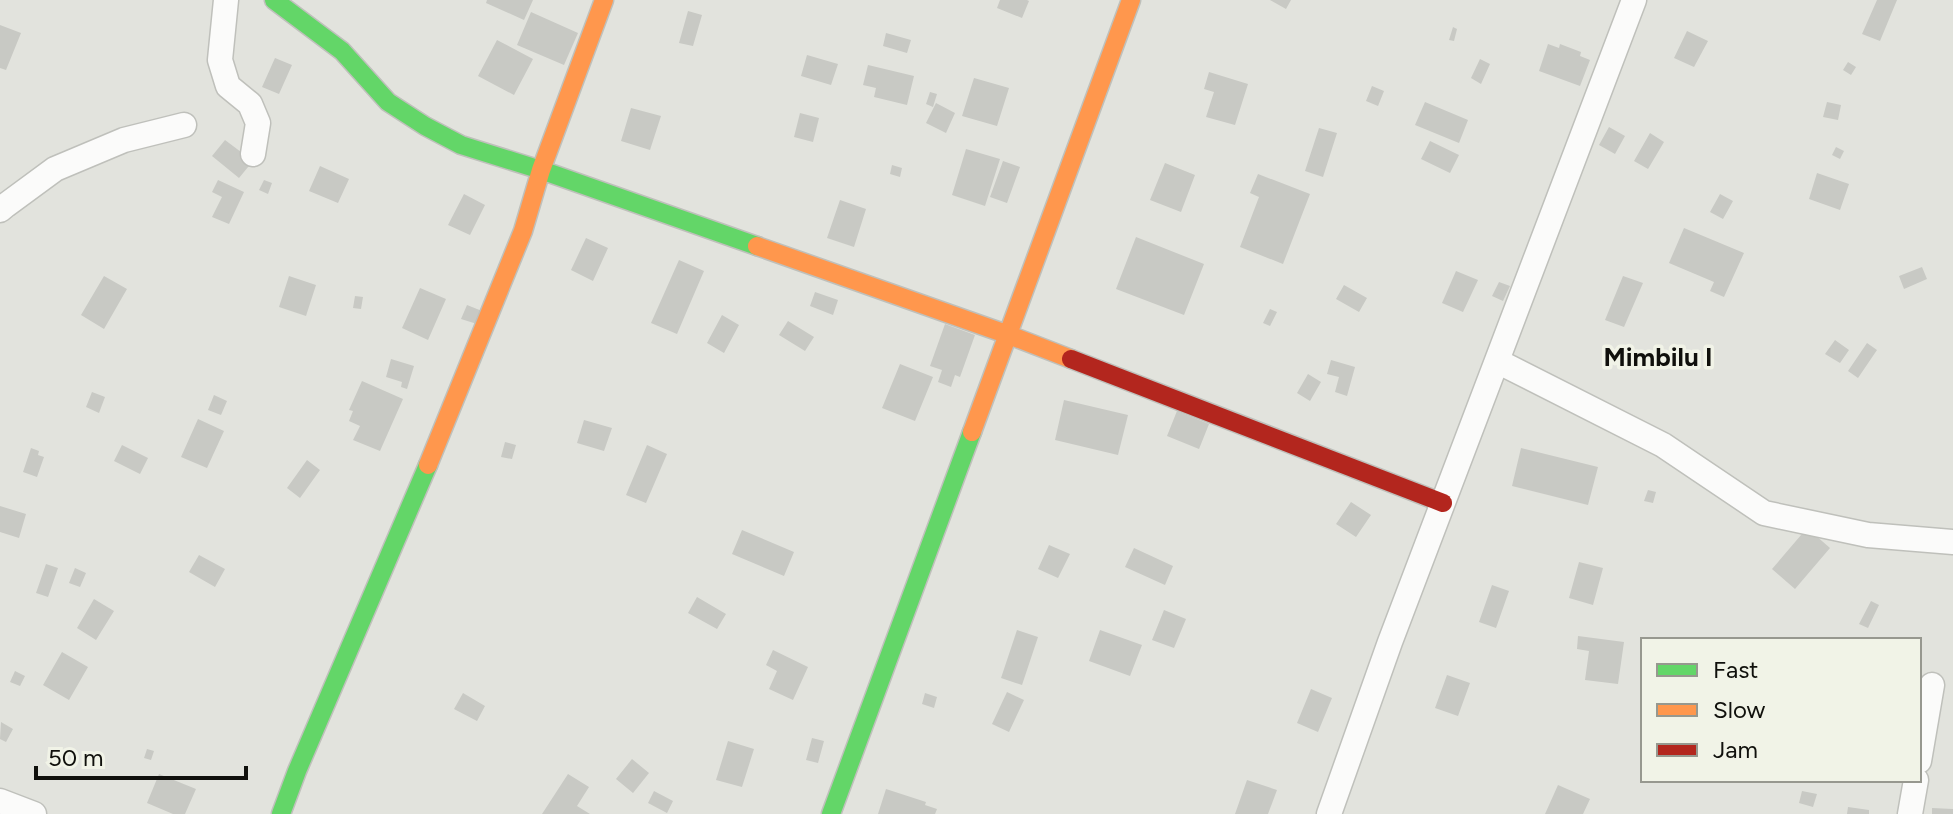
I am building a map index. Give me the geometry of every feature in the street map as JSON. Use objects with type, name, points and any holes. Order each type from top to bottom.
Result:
[{"type":"street","points":[[226,0],[220,60],[228,86],[250,104],[258,123],[253,154]]},
{"type":"street","points":[[274,0],[342,51],[388,102],[461,145],[541,170],[1009,335],[1443,503]]},
{"type":"street","points":[[281,814],[453,406],[523,231],[541,170],[604,0]]},
{"type":"street","points":[[831,814],[1131,0]]},
{"type":"street","points":[[1329,814],[1390,642],[1634,0]]},
{"type":"street","points":[[0,210],[55,169],[124,140],[184,125]]},
{"type":"street","points":[[1497,361],[1663,445],[1764,513],[1868,535],[1953,542]]},
{"type":"street","points":[[1921,749],[1932,685]]},
{"type":"street","points":[[1910,814],[1916,782]]},
{"type":"street","points":[[0,801],[34,814]]},
{"type":"building","points":[[487,0],[533,0],[524,20],[486,3]]},
{"type":"building","points":[[1000,0],[1029,1],[1022,18],[997,8]]},
{"type":"building","points":[[1270,0],[1291,0],[1286,9]]},
{"type":"building","points":[[1877,0],[1897,0],[1880,41],[1862,34]]},
{"type":"building","points":[[688,11],[702,15],[693,46],[679,43]]},
{"type":"building","points":[[531,12],[578,33],[564,65],[517,45]]},
{"type":"building","points":[[0,25],[21,33],[6,70],[0,68]]},
{"type":"building","points":[[1453,27],[1457,29],[1454,41],[1449,40]]},
{"type":"building","points":[[1687,31],[1708,41],[1694,67],[1674,58]]},
{"type":"building","points":[[886,33],[911,40],[907,53],[883,46]]},
{"type":"building","points":[[497,40],[533,59],[514,95],[478,76]]},
{"type":"building","points":[[1548,44],[1559,48],[1560,44],[1581,52],[1580,56],[1590,60],[1580,86],[1539,71]]},
{"type":"building","points":[[807,55],[838,64],[831,85],[801,76]]},
{"type":"building","points":[[275,58],[292,65],[279,94],[262,87]]},
{"type":"building","points":[[1480,59],[1490,64],[1481,84],[1471,78]]},
{"type":"building","points":[[1848,62],[1856,67],[1851,75],[1843,70]]},
{"type":"building","points":[[868,65],[914,76],[907,105],[874,97],[876,88],[863,85]]},
{"type":"building","points":[[1209,72],[1248,84],[1235,125],[1206,117],[1214,92],[1204,89]]},
{"type":"building","points":[[974,78],[1009,88],[997,126],[962,116]]},
{"type":"building","points":[[1372,86],[1384,91],[1378,106],[1366,101]]},
{"type":"building","points":[[930,92],[937,94],[933,107],[926,104]]},
{"type":"building","points":[[1425,102],[1468,120],[1459,143],[1415,125]]},
{"type":"building","points":[[1827,102],[1841,105],[1838,120],[1823,117]]},
{"type":"building","points":[[936,103],[955,113],[946,133],[926,123]]},
{"type":"building","points":[[631,108],[661,116],[650,150],[621,141]]},
{"type":"building","points":[[800,113],[819,118],[813,142],[794,137]]},
{"type":"building","points":[[1609,127],[1625,136],[1615,154],[1599,145]]},
{"type":"building","points":[[1319,128],[1337,133],[1323,177],[1305,171]]},
{"type":"building","points":[[1650,133],[1664,142],[1648,169],[1634,161]]},
{"type":"building","points":[[225,140],[253,161],[239,178],[212,156]]},
{"type":"building","points":[[1430,141],[1459,155],[1450,173],[1421,159]]},
{"type":"building","points":[[1836,147],[1844,151],[1840,159],[1832,155]]},
{"type":"building","points":[[966,149],[1000,159],[985,206],[952,195]]},
{"type":"building","points":[[1003,161],[1020,167],[1007,203],[990,197]]},
{"type":"building","points":[[1165,163],[1195,175],[1181,212],[1150,200]]},
{"type":"building","points":[[892,165],[902,168],[900,177],[890,174]]},
{"type":"building","points":[[320,166],[349,179],[338,203],[309,191]]},
{"type":"building","points":[[1817,173],[1849,184],[1840,210],[1809,199]]},
{"type":"building","points":[[1258,174],[1310,194],[1283,264],[1240,247],[1259,197],[1250,193]]},
{"type":"building","points":[[218,180],[244,192],[229,224],[212,217],[222,197],[212,192]]},
{"type":"building","points":[[264,180],[272,183],[268,194],[259,190]]},
{"type":"building","points":[[464,194],[485,205],[470,235],[448,225]]},
{"type":"building","points":[[1720,194],[1733,201],[1723,219],[1710,212]]},
{"type":"building","points":[[840,200],[866,209],[854,247],[827,238]]},
{"type":"building","points":[[1684,228],[1744,253],[1724,297],[1710,291],[1714,282],[1669,263]]},
{"type":"building","points":[[1136,237],[1204,264],[1184,315],[1116,289]]},
{"type":"building","points":[[586,238],[608,248],[593,281],[571,270]]},
{"type":"building","points":[[679,260],[704,271],[677,334],[651,323]]},
{"type":"building","points":[[1922,267],[1927,279],[1904,289],[1899,276]]},
{"type":"building","points":[[1456,271],[1478,280],[1463,312],[1442,303]]},
{"type":"building","points":[[104,276],[127,289],[104,329],[81,315]]},
{"type":"building","points":[[289,276],[316,285],[306,316],[279,307]]},
{"type":"building","points":[[1623,276],[1643,283],[1624,327],[1605,320]]},
{"type":"building","points":[[1499,282],[1510,286],[1503,301],[1492,296]]},
{"type":"building","points":[[1344,285],[1367,298],[1359,312],[1336,299]]},
{"type":"building","points":[[420,288],[446,299],[428,340],[402,328]]},
{"type":"building","points":[[815,292],[838,300],[833,315],[810,306]]},
{"type":"building","points":[[355,296],[363,297],[361,309],[353,308]]},
{"type":"building","points":[[467,305],[482,311],[477,324],[461,319]]},
{"type":"building","points":[[1270,309],[1277,312],[1270,326],[1263,323]]},
{"type":"building","points":[[722,315],[739,325],[724,353],[707,343]]},
{"type":"building","points":[[788,321],[814,337],[805,351],[779,335]]},
{"type":"building","points":[[945,324],[975,335],[960,377],[955,375],[951,387],[938,382],[942,370],[930,366]]},
{"type":"building","points":[[1835,340],[1849,350],[1840,363],[1825,354]]},
{"type":"building","points":[[1867,343],[1877,350],[1858,378],[1848,371]]},
{"type":"building","points":[[391,359],[414,366],[407,389],[401,387],[402,382],[386,377]]},
{"type":"building","points":[[1331,360],[1355,367],[1347,396],[1335,392],[1339,377],[1327,374]]},
{"type":"building","points":[[900,364],[933,377],[915,421],[882,408]]},
{"type":"building","points":[[1308,374],[1321,382],[1310,401],[1297,393]]},
{"type":"building","points":[[362,381],[403,399],[380,451],[353,440],[360,426],[349,421],[353,411],[349,410]]},
{"type":"building","points":[[92,392],[105,397],[99,413],[86,407]]},
{"type":"building","points":[[214,395],[227,401],[221,415],[208,410]]},
{"type":"building","points":[[1064,400],[1128,415],[1118,455],[1055,440]]},
{"type":"building","points":[[1177,411],[1209,424],[1199,449],[1167,436]]},
{"type":"building","points":[[198,419],[224,431],[207,468],[181,457]]},
{"type":"building","points":[[584,420],[612,428],[604,451],[577,443]]},
{"type":"building","points":[[505,442],[516,445],[512,459],[501,457]]},
{"type":"building","points":[[122,445],[148,458],[140,474],[114,461]]},
{"type":"building","points":[[647,445],[667,454],[646,503],[626,495]]},
{"type":"building","points":[[31,448],[44,457],[37,477],[23,472]]},
{"type":"building","points":[[1521,448],[1598,467],[1588,505],[1512,486]]},
{"type":"building","points":[[307,460],[320,470],[300,498],[287,488]]},
{"type":"building","points":[[1648,490],[1656,492],[1653,503],[1644,501]]},
{"type":"building","points":[[1351,502],[1371,515],[1356,537],[1336,524]]},
{"type":"building","points":[[0,506],[26,514],[19,538],[0,532]]},
{"type":"building","points":[[1807,528],[1830,548],[1795,589],[1772,569]]},
{"type":"building","points":[[742,530],[794,552],[784,576],[732,554]]},
{"type":"building","points":[[1049,545],[1070,554],[1058,578],[1038,569]]},
{"type":"building","points":[[1134,548],[1173,566],[1165,585],[1125,567]]},
{"type":"building","points":[[199,555],[225,569],[215,587],[189,572]]},
{"type":"building","points":[[1579,562],[1603,568],[1593,605],[1569,598]]},
{"type":"building","points":[[46,564],[58,568],[48,597],[36,593]]},
{"type":"building","points":[[75,568],[86,573],[80,587],[69,583]]},
{"type":"building","points":[[1492,585],[1509,591],[1496,628],[1479,622]]},
{"type":"building","points":[[697,597],[726,614],[717,629],[688,613]]},
{"type":"building","points":[[94,599],[114,611],[96,640],[77,628]]},
{"type":"building","points":[[1871,601],[1879,605],[1868,628],[1859,624]]},
{"type":"building","points":[[1164,610],[1186,619],[1174,648],[1152,640]]},
{"type":"building","points":[[1017,630],[1038,637],[1022,685],[1001,678]]},
{"type":"building","points":[[1100,630],[1142,645],[1130,676],[1089,661]]},
{"type":"building","points":[[1578,636],[1624,642],[1618,684],[1585,680],[1589,651],[1577,649]]},
{"type":"building","points":[[773,650],[808,667],[793,700],[769,689],[777,671],[766,665]]},
{"type":"building","points":[[62,652],[88,667],[69,700],[43,685]]},
{"type":"building","points":[[15,671],[25,676],[20,686],[10,682]]},
{"type":"building","points":[[1447,675],[1470,683],[1458,716],[1435,708]]},
{"type":"building","points":[[1311,689],[1332,698],[1318,732],[1297,723]]},
{"type":"building","points":[[1007,692],[1024,700],[1009,732],[992,724]]},
{"type":"building","points":[[463,693],[485,706],[477,721],[454,709]]},
{"type":"building","points":[[925,693],[937,697],[934,708],[922,704]]},
{"type":"building","points":[[1,722],[13,729],[6,742],[0,739]]},
{"type":"building","points":[[812,738],[824,741],[818,763],[806,760]]},
{"type":"building","points":[[728,741],[754,749],[742,787],[716,780]]},
{"type":"building","points":[[147,749],[154,751],[151,760],[144,758]]},
{"type":"building","points":[[632,759],[649,773],[633,793],[616,779]]},
{"type":"building","points":[[159,774],[196,789],[185,814],[173,814],[147,803]]},
{"type":"building","points":[[568,774],[589,787],[577,806],[590,814],[542,814]]},
{"type":"building","points":[[1247,780],[1277,790],[1268,814],[1235,814]]},
{"type":"building","points":[[1558,785],[1590,799],[1583,814],[1545,814]]},
{"type":"building","points":[[886,789],[926,802],[925,805],[937,809],[935,814],[878,814]]},
{"type":"building","points":[[654,791],[673,801],[667,813],[648,803]]},
{"type":"building","points":[[1802,791],[1817,794],[1813,807],[1799,803]]},
{"type":"building","points":[[1848,807],[1869,810],[1869,814],[1847,814]]},
{"type":"building","points":[[1932,808],[1953,809],[1953,814],[1932,814]]},
{"type":"traffic: fast","points":[[274,0],[342,51],[388,102],[461,145],[757,246]]},
{"type":"traffic: fast","points":[[831,814],[972,432]]},
{"type":"traffic: fast","points":[[281,814],[428,465]]},
{"type":"traffic: slow","points":[[428,465],[523,231],[541,170],[604,0]]},
{"type":"traffic: slow","points":[[972,432],[1131,0]]},
{"type":"traffic: slow","points":[[757,246],[1071,359]]},
{"type":"traffic: jam","points":[[1071,359],[1443,503]]},
{"type":"district","name":"Mimbilu I","points":[[1658,357]]}]
